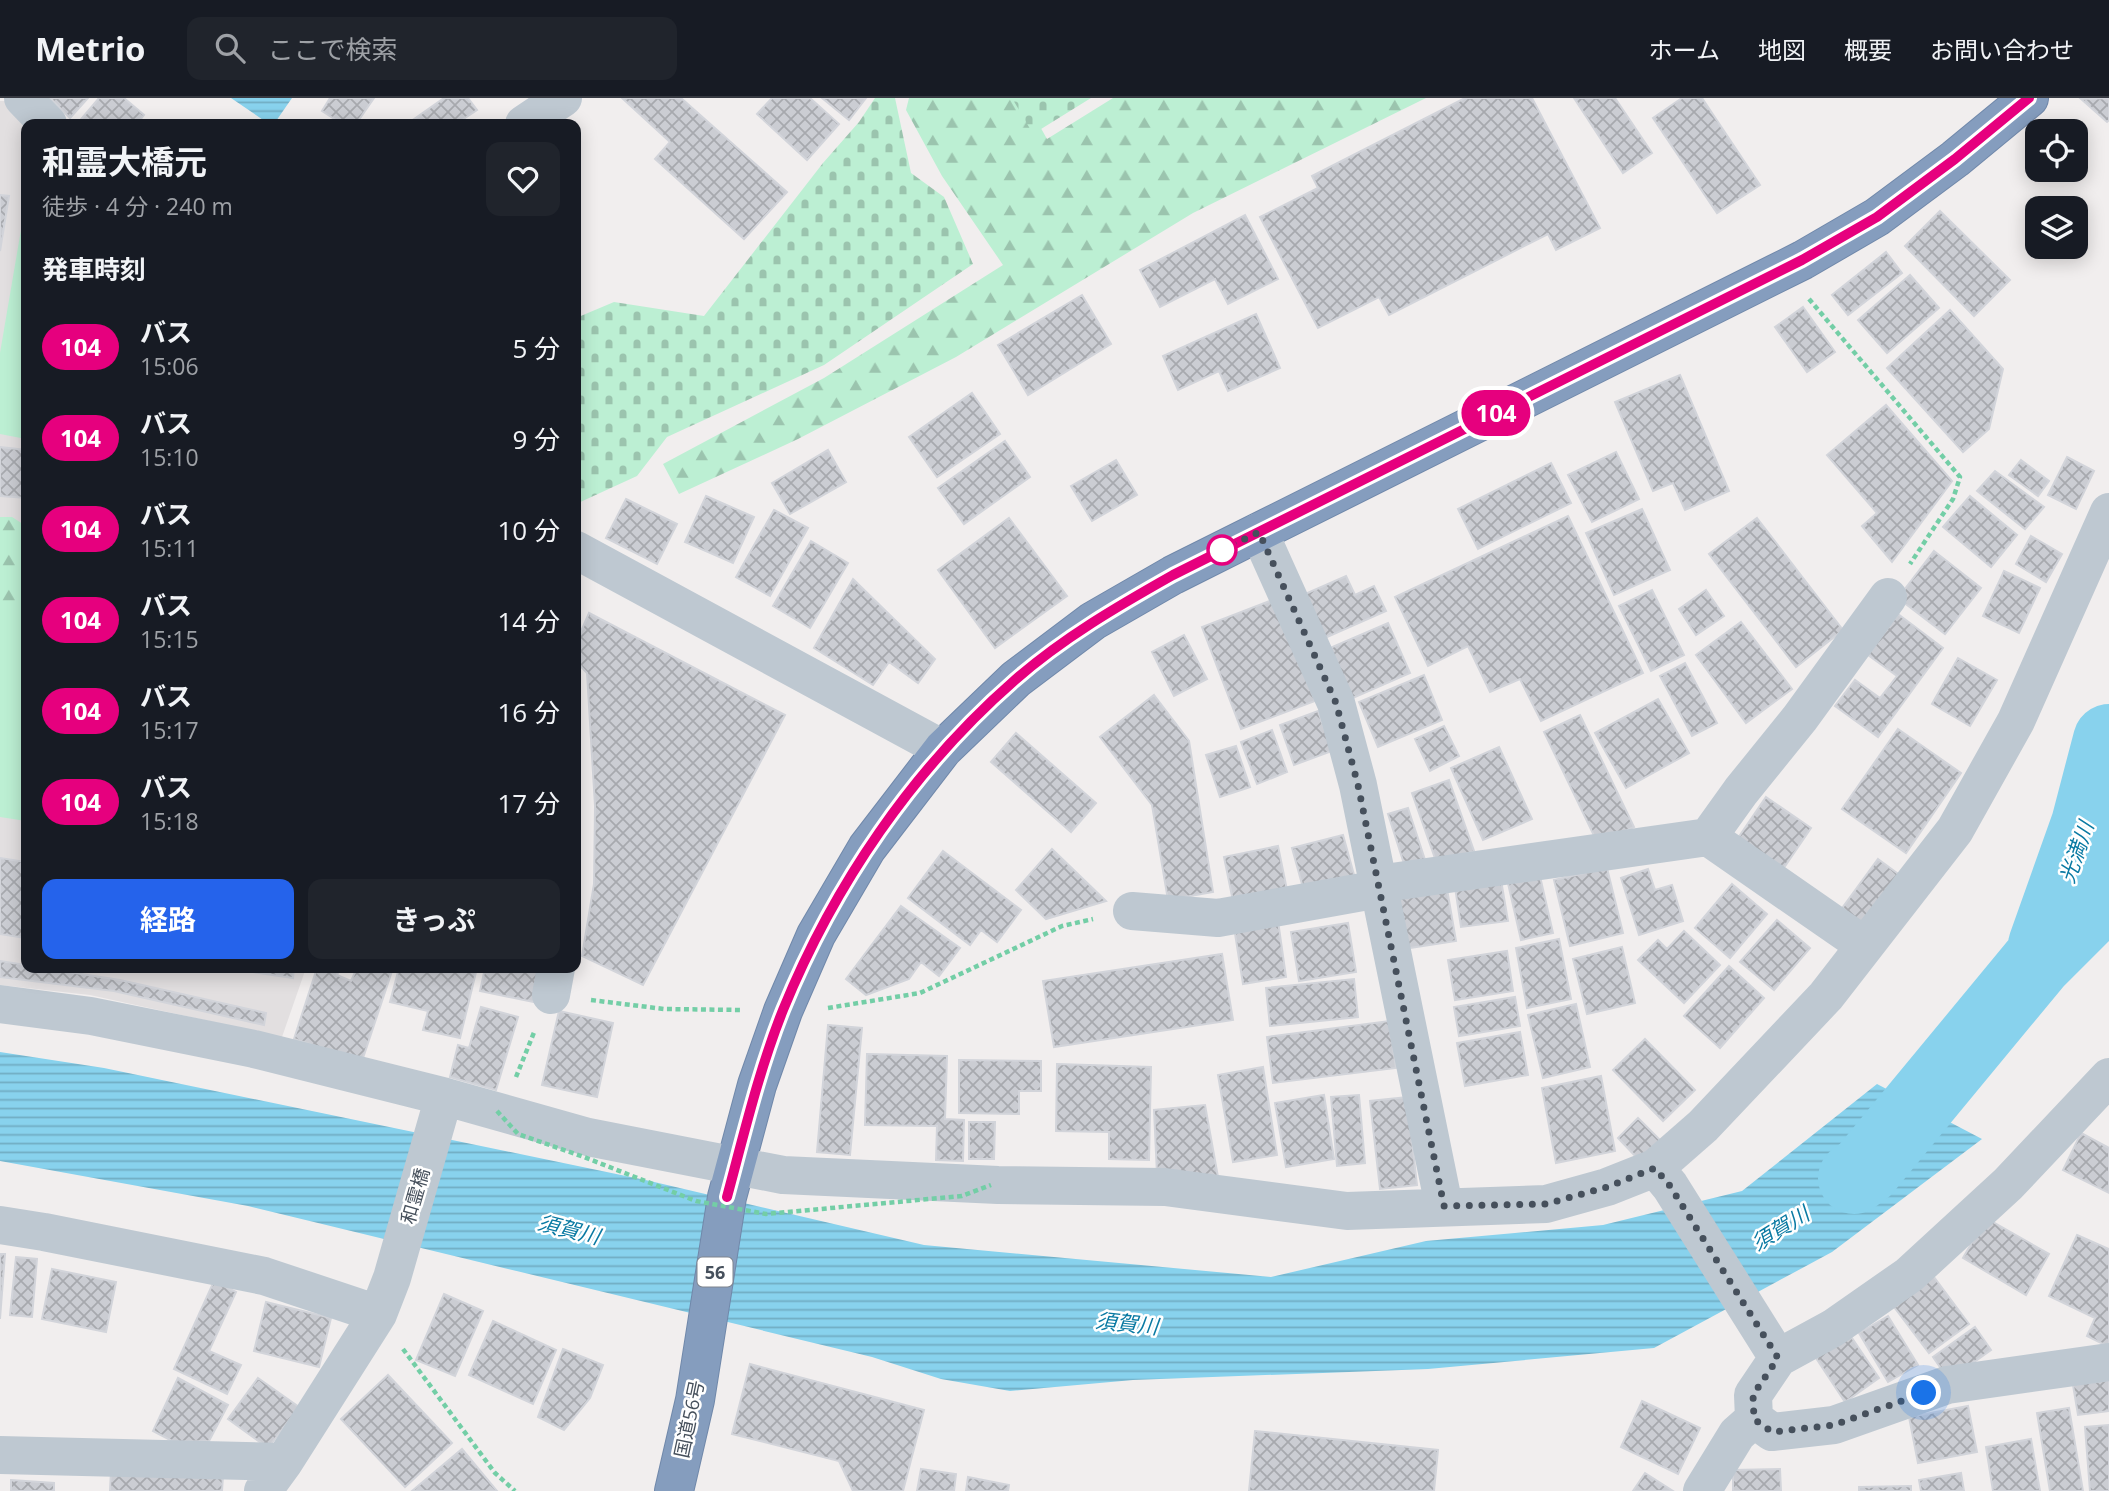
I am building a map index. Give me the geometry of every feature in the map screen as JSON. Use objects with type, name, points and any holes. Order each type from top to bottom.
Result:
[{"type":"highway","name":"56","points":[[732,1182],[757,1085],[778,1023],[816,935],[867,848],[943,749],[1016,679],[1093,621],[1173,575],[1783,270],[1877,217],[1955,159],[2029,98]]},
{"type":"highway","name":"国道56号","points":[[674,1491],[695,1400],[732,1182]]},
{"type":"street","points":[[23,98],[43,119]]},
{"type":"street","points":[[525,119],[527,98]]},
{"type":"street","points":[[532,119],[563,98]]},
{"type":"street","points":[[0,1004],[91,1016],[254,1049],[442,1106],[497,1111],[732,1182],[783,1175],[990,1185],[1166,1187],[1347,1210],[1546,1204],[1607,1187],[1663,1177],[1703,1126],[1826,996],[1955,830],[2016,721],[2109,512]]},
{"type":"street","points":[[1259,532],[1336,703],[1358,785],[1444,1206]]},
{"type":"street","points":[[581,553],[943,749]]},
{"type":"street","points":[[1708,837],[1800,718],[1888,597]]},
{"type":"street","points":[[1132,911],[1218,918],[1378,886],[1708,837],[1864,945]]},
{"type":"street","points":[[1771,1348],[1833,1328],[1909,1275],[2008,1184],[2109,1076]]},
{"type":"street","name":"和霊橋","points":[[273,1476],[378,1314],[392,1278],[442,1106]]},
{"type":"street","points":[[1663,1177],[1771,1348]]},
{"type":"street","points":[[0,1225],[264,1276],[378,1314]]},
{"type":"street","points":[[1754,1419],[1753,1395],[1771,1348]]},
{"type":"street","points":[[1754,1419],[1772,1432],[1834,1425],[1947,1385],[2109,1362]]},
{"type":"street","points":[[1702,1491],[1737,1434],[1754,1419]]},
{"type":"street","points":[[0,1455],[273,1476]]},
{"type":"path","points":[[1783,270],[1960,477],[1953,499],[1888,597]]},
{"type":"path","points":[[497,1111],[518,1134],[696,1201],[766,1214],[962,1196],[990,1185]]},
{"type":"path","points":[[378,1314],[495,1474],[515,1491]]},
{"type":"shaded area","points":[[0,101],[5,101],[21,120],[21,973],[304,973],[282,1037],[90,995],[0,985]]},
{"type":"green space","points":[[875,98],[895,98],[911,173],[944,197],[973,264],[824,365],[667,437],[637,476],[581,502],[581,316],[614,302],[704,316],[823,163],[859,122]]},
{"type":"green space","points":[[909,98],[1024,98],[1047,139],[1113,98],[1426,98],[1193,213],[956,357],[798,439],[679,494],[663,464],[824,378],[1003,265],[942,176],[906,110]]},
{"type":"green space","points":[[1012,98],[1091,98],[1033,134]]},
{"type":"green space","points":[[21,230],[21,438],[0,434],[0,353]]},
{"type":"green space","points":[[0,517],[12,517],[21,523],[21,607],[0,626]]},
{"type":"green space","points":[[21,571],[21,820],[0,817],[0,606]]},
{"type":"water","points":[[231,98],[292,98],[277,119],[262,119]]},
{"type":"water","points":[[0,1052],[104,1068],[650,1181],[924,1245],[1271,1277],[1426,1241],[1603,1225],[1742,1191],[1877,1084],[1982,1139],[1832,1252],[1654,1348],[1428,1369],[1133,1380],[1010,1391],[941,1379],[872,1357],[248,1206],[0,1161]]},
{"type":"building","points":[[50,98],[88,98],[70,118]]},
{"type":"building","points":[[99,98],[124,98],[144,115],[141,119],[81,119]]},
{"type":"building","points":[[330,98],[374,98],[359,119],[334,119],[322,111]]},
{"type":"building","points":[[444,98],[468,98],[477,110],[464,119],[414,119]]},
{"type":"building","points":[[622,98],[681,98],[787,192],[744,239],[655,159],[670,142]]},
{"type":"building","points":[[772,98],[810,98],[839,124],[807,160],[757,114]]},
{"type":"building","points":[[822,98],[866,98],[849,120]]},
{"type":"building","points":[[1465,98],[1532,98],[1600,228],[1556,250],[1548,234],[1389,315],[1379,297],[1318,328],[1260,217],[1318,188],[1312,176]]},
{"type":"building","points":[[1574,98],[1615,98],[1652,153],[1623,173]]},
{"type":"building","points":[[1682,98],[1702,98],[1760,185],[1717,213],[1653,118]]},
{"type":"building","points":[[2109,98],[2107,122],[2081,99]]},
{"type":"building","points":[[0,195],[9,196],[0,251]]},
{"type":"building","points":[[1940,211],[2010,280],[1974,316],[1905,246]]},
{"type":"building","points":[[1245,215],[1278,279],[1228,304],[1215,279],[1160,307],[1140,270]]},
{"type":"building","points":[[1886,252],[1902,273],[1848,315],[1832,295]]},
{"type":"building","points":[[1910,275],[1939,308],[1887,353],[1858,320]]},
{"type":"building","points":[[1082,295],[1111,344],[1028,395],[998,345]]},
{"type":"building","points":[[1803,307],[1835,352],[1807,372],[1775,327]]},
{"type":"building","points":[[1950,310],[2003,369],[1989,429],[1963,452],[1887,368]]},
{"type":"building","points":[[1256,314],[1280,368],[1228,391],[1219,371],[1178,390],[1163,356]]},
{"type":"building","points":[[1680,375],[1729,491],[1685,510],[1673,483],[1653,491],[1615,402]]},
{"type":"building","points":[[972,393],[1000,434],[937,477],[909,437]]},
{"type":"building","points":[[1886,405],[1952,481],[1892,562],[1862,526],[1877,513],[1827,455]]},
{"type":"building","points":[[1005,441],[1030,477],[964,524],[938,488]]},
{"type":"building","points":[[0,447],[21,449],[21,498],[0,496]]},
{"type":"building","points":[[828,450],[846,482],[790,514],[772,483]]},
{"type":"building","points":[[1616,452],[1639,499],[1592,522],[1568,475]]},
{"type":"building","points":[[2067,457],[2094,471],[2076,509],[2048,495]]},
{"type":"building","points":[[1116,460],[1137,495],[1092,521],[1071,486]]},
{"type":"building","points":[[2021,460],[2049,481],[2038,496],[2009,475]]},
{"type":"building","points":[[1551,463],[1571,503],[1478,549],[1458,509]]},
{"type":"building","points":[[1995,471],[2044,507],[2025,529],[1977,491]]},
{"type":"building","points":[[706,496],[754,517],[733,563],[685,542]]},
{"type":"building","points":[[1970,496],[2017,535],[1991,567],[1943,527]]},
{"type":"building","points":[[626,499],[677,524],[657,564],[606,538]]},
{"type":"building","points":[[1642,509],[1670,570],[1614,595],[1586,533]]},
{"type":"building","points":[[774,510],[808,528],[770,596],[736,577]]},
{"type":"building","points":[[1568,516],[1643,673],[1541,721],[1520,679],[1490,692],[1468,646],[1428,666],[1395,597]]},
{"type":"building","points":[[1009,518],[1067,596],[995,648],[938,570]]},
{"type":"building","points":[[1757,518],[1843,630],[1796,667],[1709,554]]},
{"type":"building","points":[[2031,536],[2062,554],[2046,582],[2016,564]]},
{"type":"building","points":[[811,541],[848,563],[810,628],[773,606]]},
{"type":"building","points":[[1934,551],[1981,588],[1945,634],[1898,598]]},
{"type":"building","points":[[2004,571],[2040,588],[2019,633],[1983,616]]},
{"type":"building","points":[[1346,576],[1355,595],[1374,586],[1386,611],[1325,638],[1305,594]]},
{"type":"building","points":[[853,579],[935,659],[918,683],[889,662],[873,685],[814,648]]},
{"type":"building","points":[[1652,590],[1684,655],[1651,671],[1619,606]]},
{"type":"building","points":[[1706,590],[1724,616],[1696,635],[1679,609]]},
{"type":"building","points":[[1275,599],[1315,701],[1241,729],[1202,627]]},
{"type":"building","points":[[589,613],[785,715],[643,985],[582,956],[594,884],[595,806],[587,673],[581,666],[581,631]]},
{"type":"building","points":[[1898,614],[1943,648],[1878,737],[1835,706],[1855,680],[1880,698],[1897,676],[1868,655]]},
{"type":"building","points":[[1741,622],[1792,689],[1746,723],[1696,655]]},
{"type":"building","points":[[1388,623],[1410,673],[1346,701],[1323,651]]},
{"type":"building","points":[[1184,635],[1207,679],[1174,696],[1152,652]]},
{"type":"building","points":[[1958,658],[1997,680],[1970,726],[1932,704]]},
{"type":"building","points":[[1685,663],[1717,723],[1692,736],[1660,676]]},
{"type":"building","points":[[1424,675],[1442,720],[1378,747],[1359,702]]},
{"type":"building","points":[[1154,695],[1189,741],[1213,892],[1168,900],[1152,805],[1100,737]]},
{"type":"building","points":[[1658,699],[1689,753],[1626,788],[1595,733]]},
{"type":"building","points":[[1318,711],[1332,751],[1294,765],[1280,725]]},
{"type":"building","points":[[1580,715],[1634,827],[1598,844],[1544,732]]},
{"type":"building","points":[[1444,726],[1459,756],[1430,771],[1415,739]]},
{"type":"building","points":[[1898,729],[1961,773],[1906,853],[1842,809]]},
{"type":"building","points":[[1272,730],[1287,772],[1257,784],[1241,742]]},
{"type":"building","points":[[1016,733],[1096,803],[1071,832],[991,762]]},
{"type":"building","points":[[1236,746],[1250,787],[1220,797],[1206,755]]},
{"type":"building","points":[[1499,747],[1532,819],[1483,840],[1451,768]]},
{"type":"building","points":[[1449,780],[1474,851],[1437,864],[1412,793]]},
{"type":"building","points":[[1766,797],[1811,828],[1781,872],[1736,841]]},
{"type":"building","points":[[1408,808],[1425,860],[1405,867],[1388,814]]},
{"type":"building","points":[[1343,835],[1356,882],[1305,895],[1292,848]]},
{"type":"building","points":[[1278,846],[1288,895],[1234,906],[1224,857]]},
{"type":"building","points":[[1052,849],[1106,901],[1046,919],[1016,890]]},
{"type":"building","points":[[943,851],[1021,910],[997,942],[981,930],[970,945],[908,898]]},
{"type":"building","points":[[0,858],[21,861],[21,937],[0,934]]},
{"type":"building","points":[[1878,859],[1901,876],[1860,932],[1837,915]]},
{"type":"building","points":[[1607,868],[1623,933],[1570,946],[1554,880]]},
{"type":"building","points":[[1648,869],[1655,890],[1672,885],[1683,921],[1639,935],[1621,878]]},
{"type":"building","points":[[1539,872],[1553,933],[1521,940],[1507,879]]},
{"type":"building","points":[[1501,880],[1508,921],[1461,927],[1455,887]]},
{"type":"building","points":[[1732,884],[1767,914],[1730,958],[1695,928]]},
{"type":"building","points":[[1447,889],[1456,941],[1403,949],[1395,897]]},
{"type":"building","points":[[901,906],[960,948],[939,976],[921,962],[909,979],[866,995],[846,979]]},
{"type":"building","points":[[1777,920],[1810,948],[1774,990],[1740,962]]},
{"type":"building","points":[[1278,921],[1286,977],[1243,984],[1234,927]]},
{"type":"building","points":[[1348,923],[1356,972],[1299,981],[1291,932]]},
{"type":"building","points":[[1684,931],[1720,965],[1684,1003],[1638,960],[1658,940],[1667,949]]},
{"type":"building","points":[[1559,939],[1571,999],[1527,1008],[1516,948]]},
{"type":"building","points":[[1622,947],[1635,1003],[1587,1014],[1573,959]]},
{"type":"building","points":[[1507,951],[1513,991],[1455,1000],[1448,960]]},
{"type":"building","points":[[1222,954],[1233,1020],[1054,1047],[1043,981]]},
{"type":"building","points":[[0,961],[21,964],[21,973],[75,973],[120,980],[266,1013],[264,1025],[114,991],[0,977]]},
{"type":"building","points":[[1729,966],[1764,998],[1720,1048],[1684,1016]]},
{"type":"building","points":[[259,973],[294,973],[293,978]]},
{"type":"building","points":[[315,973],[338,973],[337,975],[351,981],[355,973],[391,973],[362,1061],[294,1039]]},
{"type":"building","points":[[398,973],[476,973],[460,1038],[423,1030],[428,1011],[390,1002]]},
{"type":"building","points":[[484,973],[539,973],[534,1002],[480,991]]},
{"type":"building","points":[[1354,979],[1358,1017],[1270,1026],[1266,988]]},
{"type":"building","points":[[1515,997],[1520,1026],[1459,1036],[1454,1007]]},
{"type":"building","points":[[1576,1004],[1590,1067],[1543,1078],[1528,1015]]},
{"type":"building","points":[[481,1007],[518,1017],[496,1090],[450,1077],[458,1045],[469,1048]]},
{"type":"building","points":[[559,1011],[613,1023],[597,1097],[542,1085]]},
{"type":"building","points":[[1389,1021],[1396,1068],[1273,1083],[1267,1037]]},
{"type":"building","points":[[828,1025],[862,1028],[850,1155],[817,1152]]},
{"type":"building","points":[[1520,1032],[1528,1075],[1465,1086],[1457,1043]]},
{"type":"building","points":[[1645,1039],[1695,1090],[1663,1121],[1613,1070]]},
{"type":"building","points":[[867,1054],[947,1056],[945,1119],[964,1120],[963,1161],[936,1160],[937,1126],[865,1125]]},
{"type":"building","points":[[959,1060],[1041,1061],[1041,1091],[1019,1091],[1019,1114],[959,1113]]},
{"type":"building","points":[[1057,1064],[1151,1067],[1149,1160],[1109,1159],[1109,1132],[1056,1131]]},
{"type":"building","points":[[1263,1067],[1277,1155],[1233,1162],[1218,1075]]},
{"type":"building","points":[[1601,1076],[1615,1151],[1556,1163],[1542,1088]]},
{"type":"building","points":[[1324,1095],[1334,1159],[1286,1167],[1275,1103]]},
{"type":"building","points":[[1359,1095],[1365,1163],[1337,1166],[1331,1097]]},
{"type":"building","points":[[1407,1097],[1417,1185],[1380,1189],[1370,1101]]},
{"type":"building","points":[[1205,1105],[1218,1177],[1157,1174],[1154,1110]]},
{"type":"building","points":[[1638,1118],[1660,1140],[1639,1160],[1618,1138]]},
{"type":"building","points":[[969,1122],[995,1122],[994,1159],[969,1159]]},
{"type":"building","points":[[2081,1133],[2109,1148],[2109,1193],[2063,1170]]},
{"type":"building","points":[[1986,1218],[2049,1254],[2026,1295],[1963,1258]]},
{"type":"building","points":[[2077,1235],[2109,1249],[2109,1347],[2087,1336],[2095,1318],[2049,1296]]},
{"type":"building","points":[[0,1254],[5,1254],[0,1319]]},
{"type":"building","points":[[16,1257],[37,1259],[32,1317],[10,1315]]},
{"type":"building","points":[[52,1269],[116,1282],[106,1332],[42,1319]]},
{"type":"building","points":[[1931,1273],[1969,1324],[1929,1353],[1891,1303]]},
{"type":"building","points":[[214,1281],[236,1292],[209,1351],[241,1365],[227,1394],[174,1369]]},
{"type":"building","points":[[444,1294],[483,1311],[455,1376],[416,1360]]},
{"type":"building","points":[[266,1302],[331,1318],[319,1367],[254,1351]]},
{"type":"building","points":[[1888,1316],[1918,1365],[1888,1382],[1859,1333]]},
{"type":"building","points":[[493,1321],[556,1350],[533,1404],[469,1375]]},
{"type":"building","points":[[1975,1327],[1991,1350],[1949,1380],[1933,1357]]},
{"type":"building","points":[[1850,1335],[1879,1378],[1845,1402],[1816,1358]]},
{"type":"building","points":[[563,1349],[603,1365],[590,1398],[564,1430],[538,1417]]},
{"type":"building","points":[[750,1364],[924,1410],[903,1491],[853,1491],[839,1461],[732,1434]]},
{"type":"building","points":[[388,1375],[452,1443],[405,1487],[341,1419]]},
{"type":"building","points":[[178,1378],[228,1405],[209,1441],[174,1442],[153,1431]]},
{"type":"building","points":[[258,1378],[299,1407],[268,1448],[228,1419]]},
{"type":"building","points":[[2109,1380],[2109,1411],[2078,1415],[2073,1385]]},
{"type":"building","points":[[1642,1401],[1700,1428],[1678,1474],[1621,1447]]},
{"type":"building","points":[[1968,1406],[1977,1452],[1918,1463],[1909,1417]]},
{"type":"building","points":[[2069,1408],[2083,1491],[2050,1491],[2037,1413]]},
{"type":"building","points":[[2109,1425],[2109,1491],[2090,1491],[2085,1427]]},
{"type":"building","points":[[1255,1431],[1438,1450],[1434,1491],[1249,1491]]},
{"type":"building","points":[[2031,1439],[2040,1491],[1993,1491],[1986,1447]]},
{"type":"building","points":[[462,1449],[497,1491],[412,1491]]},
{"type":"building","points":[[921,1469],[956,1474],[954,1491],[917,1491]]},
{"type":"building","points":[[1780,1469],[1781,1491],[1733,1491],[1733,1470]]},
{"type":"building","points":[[111,1470],[223,1476],[222,1491],[110,1491]]},
{"type":"building","points":[[1645,1473],[1673,1491],[1633,1491]]},
{"type":"building","points":[[1961,1473],[1964,1491],[1921,1491],[1919,1480]]},
{"type":"building","points":[[968,1477],[1009,1485],[1008,1491],[966,1491]]},
{"type":"building","points":[[11,1480],[54,1483],[54,1491],[11,1491]]},
{"type":"building","points":[[1911,1486],[1911,1491],[1859,1491],[1859,1487]]},
{"type":"waterway","name":"光満川","points":[[2044,945],[2087,824],[2109,740]]},
{"type":"waterway","name":"須賀川","points":[[1854,1178],[1865,1170],[2037,962],[2109,890]]},
{"type":"bus line","name":"104","points":[[727,1197],[757,1085],[783,1011],[816,935],[867,848],[943,749],[1016,679],[1093,621],[1173,575],[1802,260],[1877,217],[1955,159],[2029,98]]},
{"type":"route","points":[[1222,550],[1259,532],[1336,703],[1358,785],[1444,1206],[1546,1204],[1607,1187],[1655,1168],[1670,1186],[1778,1358],[1753,1395],[1754,1419],[1772,1432],[1834,1425],[1924,1393]]}]
